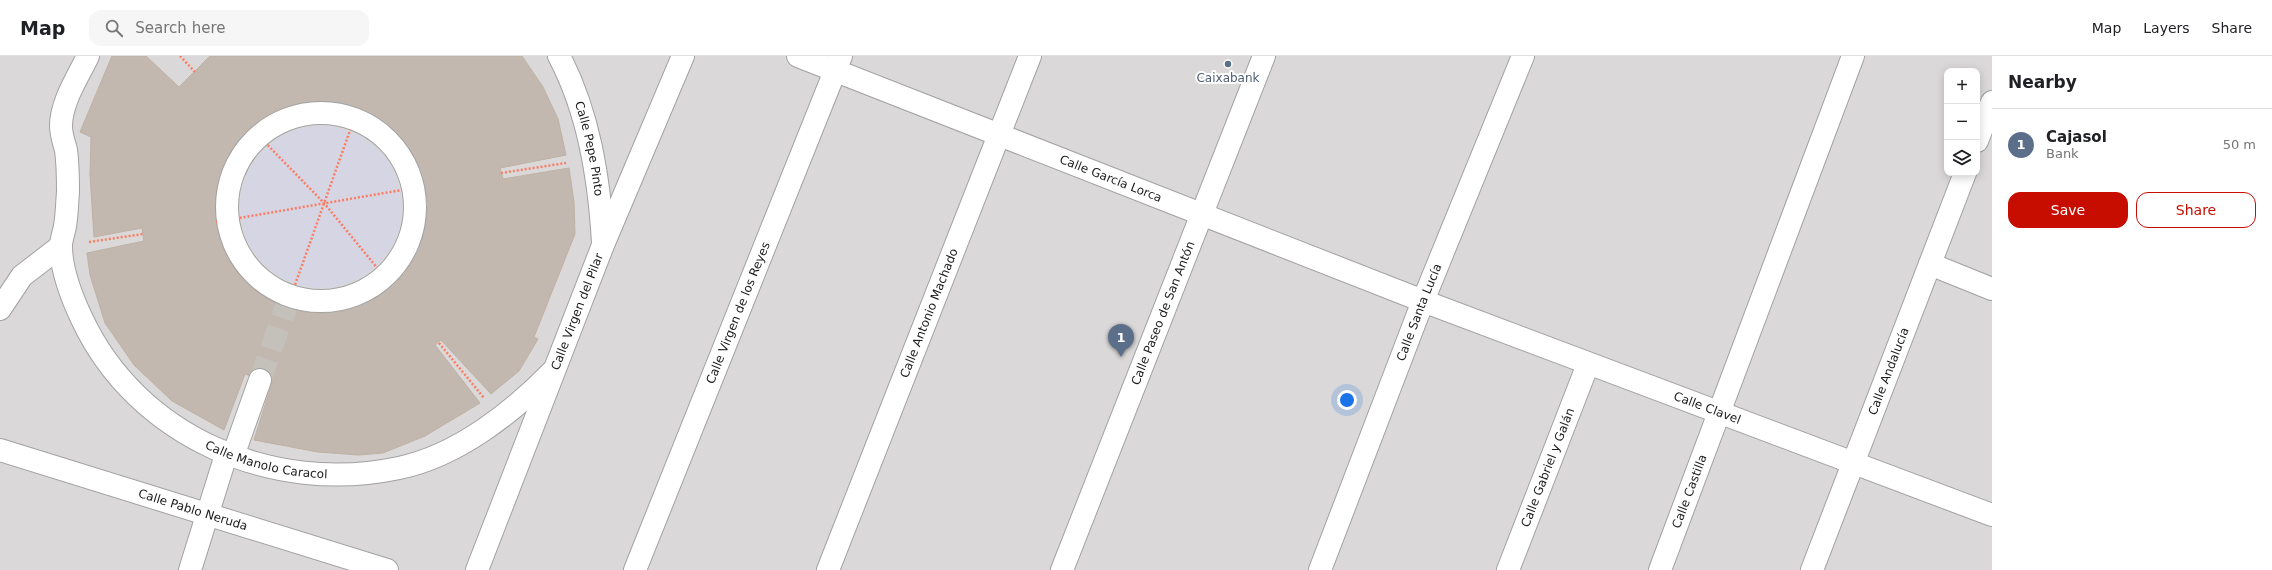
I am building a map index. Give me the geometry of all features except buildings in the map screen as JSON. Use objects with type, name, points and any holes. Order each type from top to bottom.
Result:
[{"type":"street","points":[[0,309],[22,276],[61,246],[66,217],[68,176],[61,123],[63,111],[88,56]]},
{"type":"street","name":"Calle Pepe Pinto","points":[[559,56],[575,92],[593,159],[600,202],[603,245]]},
{"type":"street","name":"Calle Virgen del Pilar","points":[[477,570],[603,245],[683,56]]},
{"type":"street","name":"Calle García Lorca","points":[[798,56],[838,63],[999,135],[1423,302]]},
{"type":"street","name":"Calle Antonio Machado","points":[[828,570],[1030,56]]},
{"type":"street","name":"Calle Paseo de San Antón","points":[[1062,570],[1200,214],[1264,56]]},
{"type":"street","name":"Calle Santa Lucía","points":[[1320,570],[1423,302],[1523,56]]},
{"type":"street","name":"Calle Castilla","points":[[1660,570],[1853,56]]},
{"type":"street","name":"Calle Virgen de los Reyes","points":[[634,570],[838,63]]},
{"type":"street","points":[[1977,140],[1992,102]]},
{"type":"street","points":[[356,113],[379,132],[398,151],[410,175],[420,187],[416,216],[409,243],[394,267],[388,282],[361,293],[333,301],[289,302],[253,272],[236,248],[222,221],[233,174],[255,132],[304,114],[356,113]]},
{"type":"street","name":"Calle Andalucía","points":[[1812,570],[1964,176]]},
{"type":"street","name":"Calle Manolo Caracol","points":[[61,246],[67,277],[76,306],[89,334],[105,360],[125,384],[147,405],[198,441],[229,456],[284,470],[311,473],[370,472],[399,468],[442,453],[501,418],[528,396],[553,371]]},
{"type":"street","points":[[1930,264],[1992,288]]},
{"type":"street","name":"Calle Clavel","points":[[1423,302],[1992,515]]},
{"type":"street","name":"Calle Gabriel y Galán","points":[[1508,570],[1588,364]]},
{"type":"street","points":[[190,570],[207,515],[260,380]]},
{"type":"street","name":"Calle Pablo Neruda","points":[[0,450],[387,570]]},
{"type":"path","points":[[180,56],[195,72]]},
{"type":"path","points":[[289,302],[356,113]]},
{"type":"path","points":[[255,132],[324,203],[388,282]]},
{"type":"path","points":[[501,173],[593,159]]},
{"type":"path","points":[[222,221],[420,187]]},
{"type":"path","points":[[61,246],[143,234]]},
{"type":"path","points":[[439,342],[501,418]]},
{"type":"shaded area","points":[[0,56],[1992,56],[1992,570],[0,570]]},
{"type":"shaded area","points":[[321,126],[337,128],[352,133],[366,140],[378,150],[388,162],[395,176],[400,191],[402,207],[400,223],[395,238],[388,252],[378,264],[366,274],[352,281],[337,286],[321,288],[305,286],[290,281],[276,274],[264,264],[254,252],[247,238],[242,223],[240,207],[242,191],[247,176],[254,162],[264,150],[276,140],[290,133],[305,128]]},
{"type":"tunnel","points":[[260,380],[286,307]]},
{"type":"place","name":"Caixabank","points":[[1228,64]]},
{"type":"place","name":"Cajasol","points":[[1121,357]]}]
